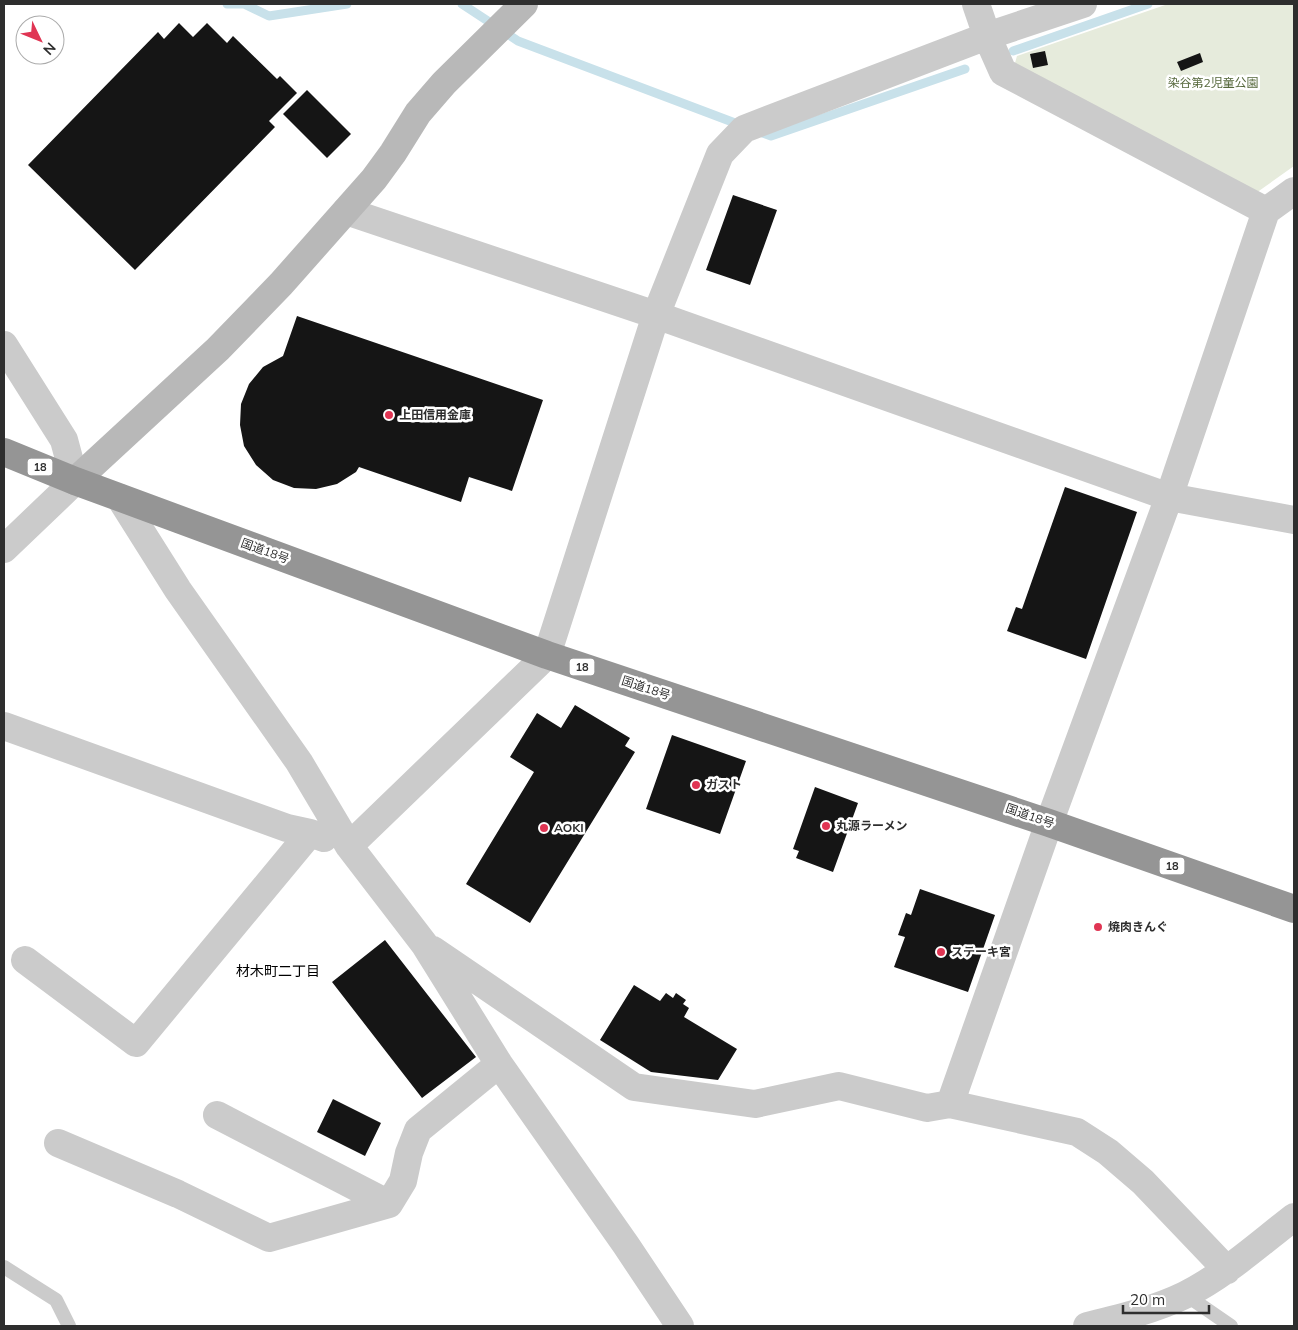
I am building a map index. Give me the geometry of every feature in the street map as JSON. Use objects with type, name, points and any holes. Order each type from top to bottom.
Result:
[{"type":"highway","name":"国道18号","points":[[4,452],[120,498],[547,655],[1049,823],[1294,909]]},
{"type":"street","points":[[976,4],[987,36],[1003,72],[1266,210]]},
{"type":"street","points":[[349,846],[547,655],[656,314],[720,154],[744,129],[987,36],[1083,4]]},
{"type":"street","points":[[4,549],[218,349],[281,284],[374,179],[418,113],[513,10]]},
{"type":"street","points":[[950,1104],[1049,823],[1169,497],[1266,210],[1294,191]]},
{"type":"street","points":[[346,211],[656,314],[1169,497],[1294,520]]},
{"type":"street","points":[[4,345],[64,440],[76,481]]},
{"type":"street","points":[[120,498],[178,590],[299,762],[349,846],[425,945],[499,1064],[626,1245],[680,1326]]},
{"type":"street","points":[[4,726],[287,828],[310,833],[349,846]]},
{"type":"street","points":[[25,960],[136,1044],[310,833]]},
{"type":"street","points":[[425,945],[634,1087],[755,1104],[839,1086],[927,1108],[950,1104],[1077,1132],[1108,1152],[1143,1182],[1227,1270]]},
{"type":"street","points":[[58,1143],[178,1194],[269,1238],[389,1204],[403,1181],[409,1153],[418,1130],[499,1064]]},
{"type":"street","points":[[217,1115],[389,1204]]},
{"type":"street","points":[[1087,1326],[1150,1310],[1186,1295],[1227,1270],[1294,1218]]},
{"type":"lane","points":[[4,1267],[56,1300],[69,1326]]},
{"type":"lane","points":[[1186,1295],[1231,1326]]},
{"type":"green space","name":"染谷第2児童公園","points":[[1168,4],[1294,4],[1294,166],[1256,193],[1013,70],[1017,56]]},
{"type":"building","points":[[179,23],[193,37],[207,23],[227,43],[233,36],[277,79],[280,76],[297,93],[269,121],[275,127],[135,270],[28,165],[158,32],[164,39]]},
{"type":"building","points":[[1045,51],[1048,65],[1033,68],[1030,54]]},
{"type":"building","points":[[1200,53],[1203,62],[1181,71],[1177,62]]},
{"type":"building","points":[[307,90],[351,134],[327,158],[283,114]]},
{"type":"building","points":[[733,195],[777,210],[750,285],[706,270]]},
{"type":"building","name":"上田信用金庫","points":[[297,316],[543,400],[512,491],[469,477],[461,502],[359,467],[356,472],[337,484],[316,489],[294,488],[273,480],[256,465],[244,446],[240,425],[241,404],[249,384],[263,367],[283,356]]},
{"type":"building","points":[[1065,487],[1137,512],[1086,659],[1007,631],[1016,607],[1022,609]]},
{"type":"building","name":"AOKI","points":[[575,705],[630,738],[625,746],[635,752],[530,923],[466,884],[534,772],[510,757],[537,713],[561,728]]},
{"type":"building","name":"ガスト","points":[[672,735],[746,761],[720,834],[646,809]]},
{"type":"building","name":"丸源ラーメン","points":[[815,787],[858,803],[833,872],[796,858],[799,851],[793,849]]},
{"type":"building","name":"ステーキ宮","points":[[920,889],[995,915],[968,992],[894,967],[905,937],[898,935],[906,913],[911,915]]},
{"type":"building","points":[[385,940],[476,1057],[422,1098],[332,982]]},
{"type":"building","points":[[634,985],[660,1001],[666,993],[673,998],[676,993],[686,1000],[683,1004],[689,1008],[684,1017],[737,1049],[718,1080],[651,1072],[600,1040]]},
{"type":"building","points":[[333,1099],[381,1123],[365,1156],[317,1132]]},
{"type":"waterway","points":[[227,4],[244,4],[269,16],[347,4]]},
{"type":"waterway","points":[[462,4],[518,41],[743,126]]},
{"type":"waterway","points":[[1013,51],[1148,4]]},
{"type":"waterway","points":[[757,131],[771,136],[965,69]]},
{"type":"place","name":"上田信用金庫","points":[[389,415]]},
{"type":"place","name":"ガスト","points":[[696,785]]},
{"type":"place","name":"丸源ラーメン","points":[[826,826]]},
{"type":"place","name":"AOKI","points":[[544,828]]},
{"type":"place","name":"焼肉きんぐ","points":[[1098,927]]},
{"type":"place","name":"ステーキ宮","points":[[941,952]]},
{"type":"district","name":"材木町二丁目","points":[[278,971]]}]
